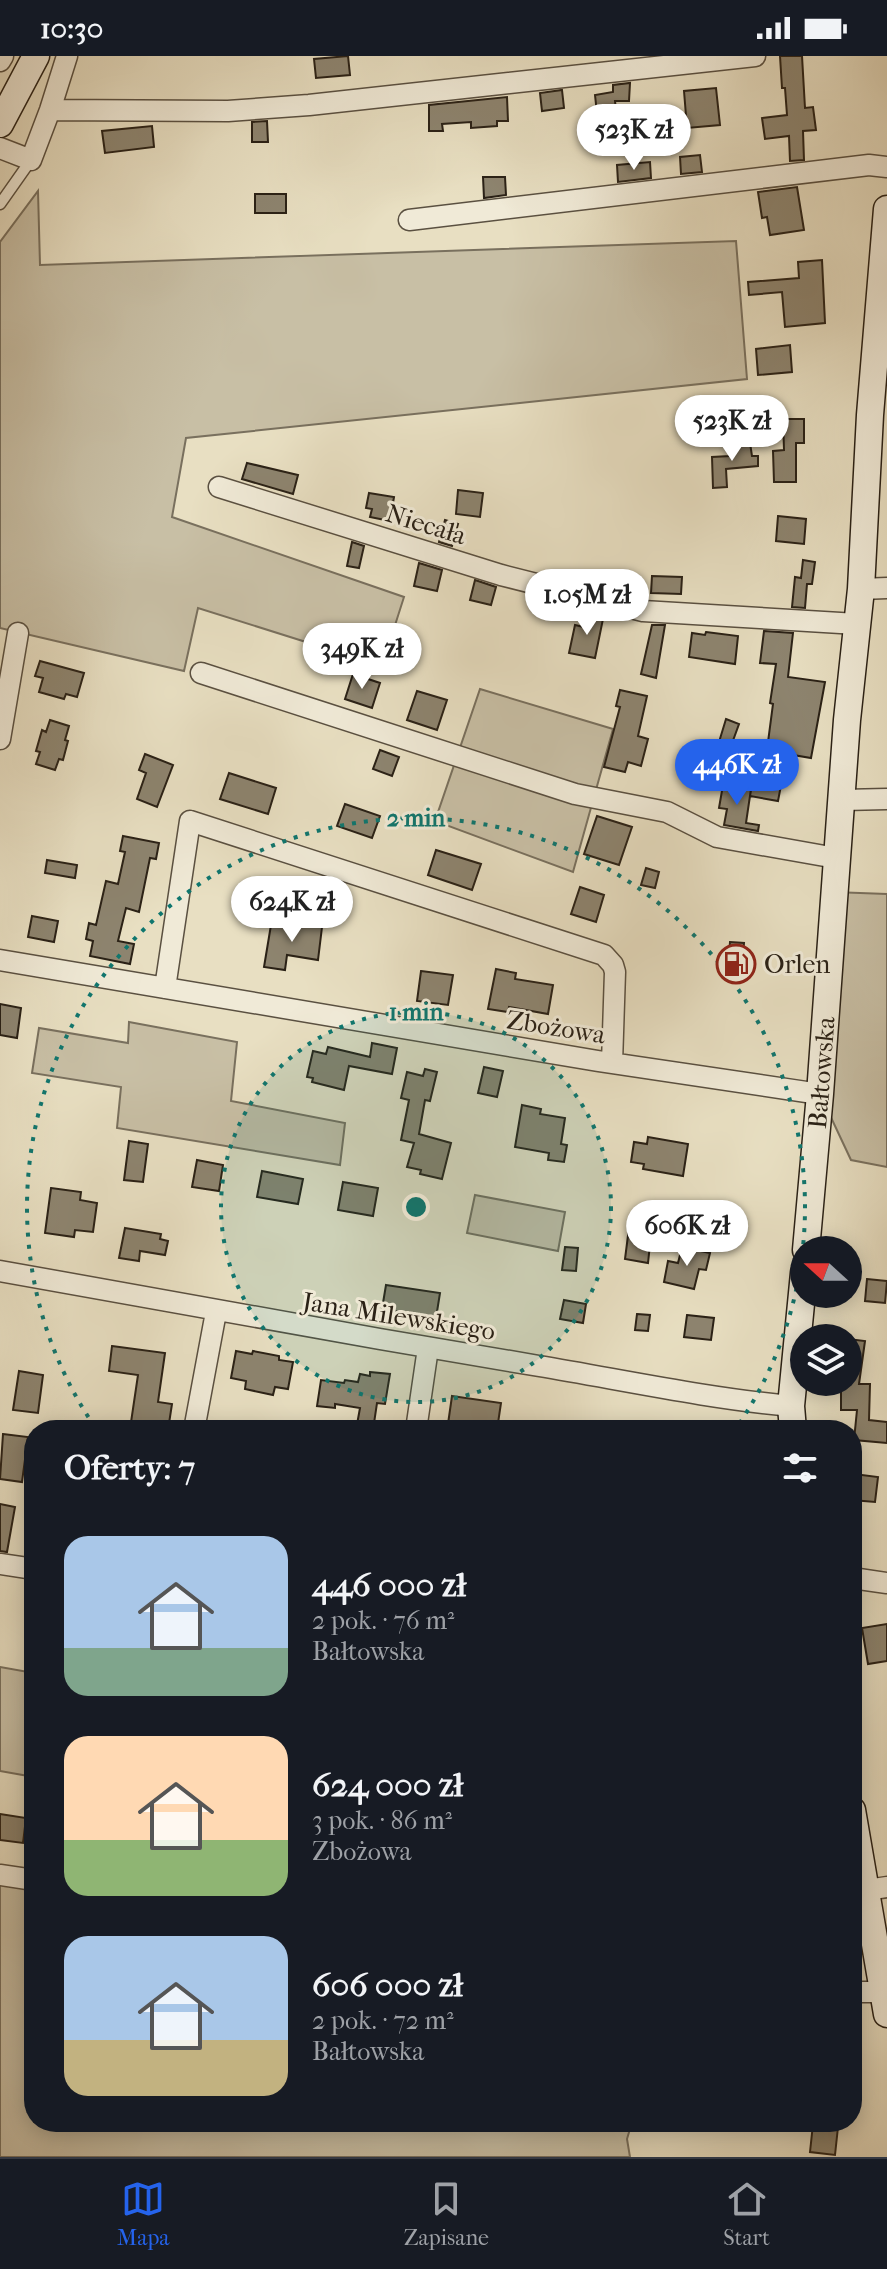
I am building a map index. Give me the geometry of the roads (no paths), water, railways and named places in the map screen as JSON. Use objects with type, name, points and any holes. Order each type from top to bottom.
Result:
[{"type":"main road","points":[[0,124],[36,56]]},
{"type":"main road","name":"Bałtowska","points":[[807,1236],[847,720],[857,624],[874,588],[887,209]]},
{"type":"main road","points":[[792,1418],[801,1308]]},
{"type":"main road","points":[[862,1861],[886,2003]]},
{"type":"street","points":[[0,148],[31,160],[67,56]]},
{"type":"street","points":[[50,110],[228,111],[309,105],[755,56]]},
{"type":"street","points":[[409,220],[869,165],[887,167]]},
{"type":"street","name":"Niecała","points":[[219,487],[501,575],[643,611],[857,624]]},
{"type":"street","points":[[0,739],[18,633]]},
{"type":"street","points":[[201,673],[575,794],[667,812],[717,837],[836,858]]},
{"type":"street","points":[[843,800],[887,799]]},
{"type":"street","points":[[165,988],[190,821],[604,955],[615,972],[612,1063]]},
{"type":"street","name":"Zbożowa","points":[[0,960],[612,1063],[820,1094]]},
{"type":"street","name":"Jana Milewskiego","points":[[0,1272],[713,1397],[792,1418]]},
{"type":"street","points":[[196,1420],[216,1312]]},
{"type":"street","points":[[417,1420],[428,1348]]},
{"type":"street","points":[[0,1564],[24,1568]]},
{"type":"street","points":[[862,1579],[887,1583]]},
{"type":"street","points":[[0,1875],[24,1879]]},
{"type":"street","points":[[862,1995],[886,2003]]},
{"type":"lane","points":[[0,204],[31,160]]},
{"type":"place","name":"Orlen","points":[[736,964]]}]
